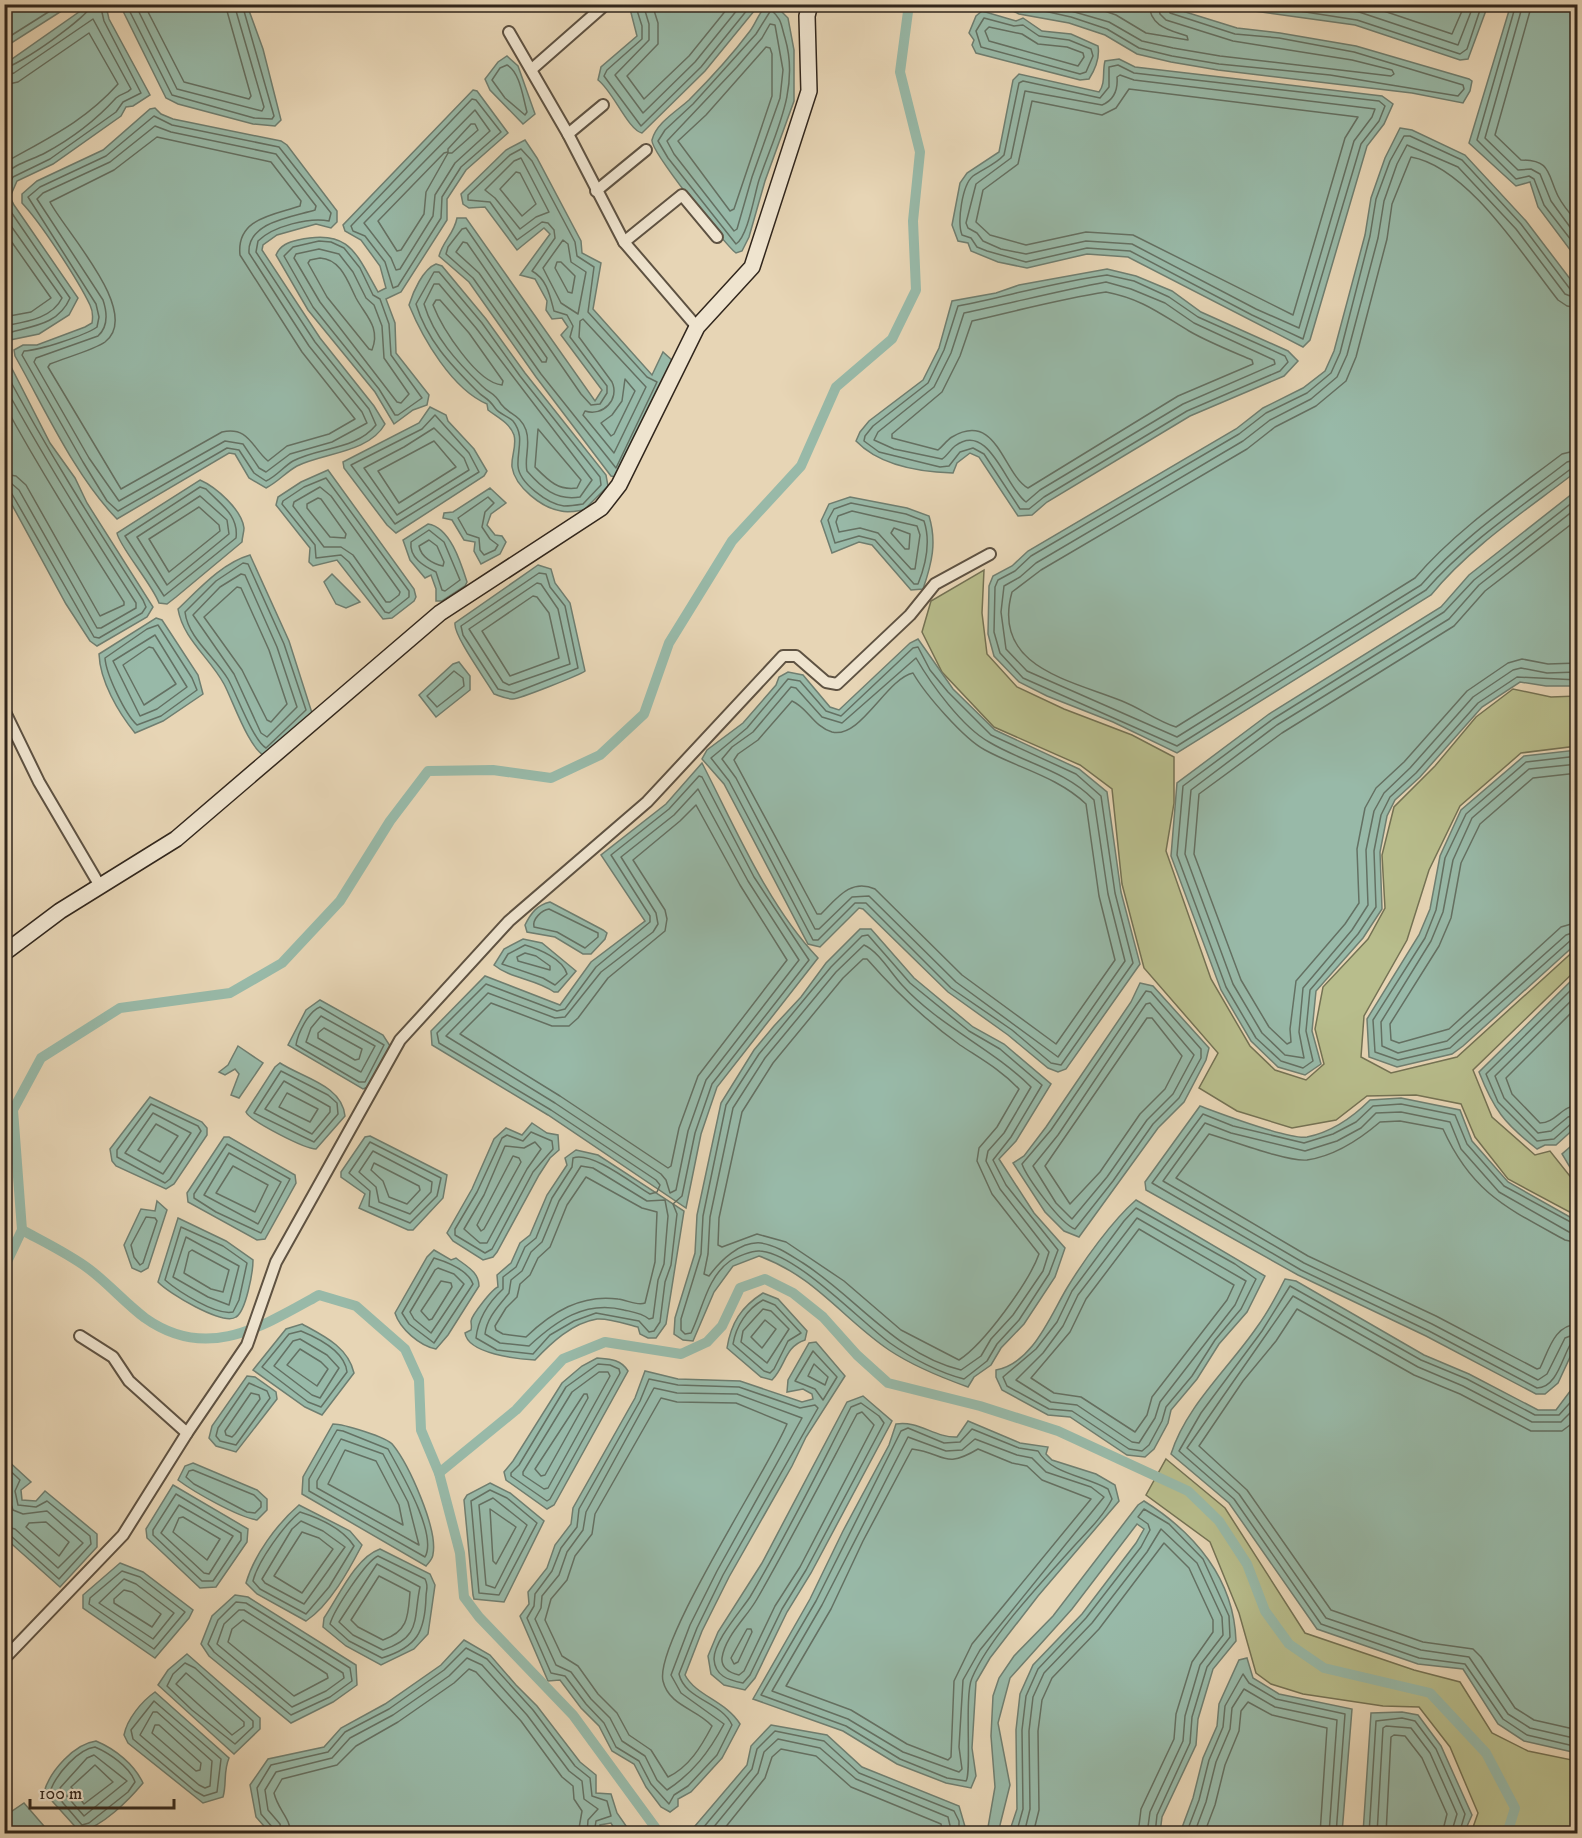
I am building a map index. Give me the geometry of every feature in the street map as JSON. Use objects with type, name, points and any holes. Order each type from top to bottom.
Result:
[{"type":"street","points":[[532,69],[606,4]]},
{"type":"street","points":[[4,953],[60,910],[176,838],[440,613],[602,508],[619,485],[697,327],[752,267],[808,91],[807,16],[810,4]]},
{"type":"street","points":[[509,32],[568,134],[624,242],[697,327]]},
{"type":"street","points":[[568,134],[603,105]]},
{"type":"street","points":[[596,191],[646,150]]},
{"type":"street","points":[[624,242],[682,195],[717,237]]},
{"type":"street","points":[[4,1659],[123,1535],[187,1433],[247,1345],[276,1262],[400,1040],[415,1023],[509,921],[646,802],[783,656],[796,656],[826,682],[837,684],[910,615],[935,584],[990,554]]},
{"type":"street","points":[[4,710],[39,782],[100,886]]},
{"type":"street","points":[[80,1336],[113,1357],[129,1381],[187,1433]]},
{"type":"green space","points":[[984,570],[982,613],[987,654],[1017,687],[1064,709],[1132,735],[1174,757],[1174,803],[1166,851],[1211,979],[1250,1046],[1275,1070],[1306,1080],[1324,1064],[1315,1029],[1323,987],[1368,939],[1385,908],[1382,855],[1394,807],[1435,766],[1476,717],[1513,689],[1551,697],[1577,696],[1577,746],[1521,753],[1460,806],[1429,870],[1407,940],[1364,1016],[1361,1057],[1391,1073],[1457,1057],[1577,948],[1577,969],[1473,1070],[1492,1117],[1535,1155],[1550,1151],[1577,1185],[1577,1216],[1508,1179],[1475,1137],[1461,1104],[1416,1095],[1367,1096],[1336,1120],[1292,1128],[1237,1111],[1199,1088],[1218,1053],[1144,968],[1122,884],[1112,789],[1080,765],[994,727],[942,672],[922,632],[931,601]]},
{"type":"green space","points":[[1166,1459],[1225,1508],[1305,1633],[1414,1670],[1460,1682],[1492,1733],[1528,1751],[1577,1761],[1577,1827],[1555,1833],[1471,1833],[1478,1813],[1450,1747],[1419,1707],[1383,1706],[1303,1694],[1271,1684],[1256,1673],[1239,1613],[1210,1542],[1146,1495]]},
{"type":"water","points":[[5,4],[71,5],[8,45],[5,50]]},
{"type":"water","points":[[629,4],[759,5],[705,71],[642,133],[631,125],[604,85],[598,80],[601,67],[637,36]]},
{"type":"water","points":[[1511,4],[1577,5],[1577,259],[1538,207],[1530,182],[1516,186],[1469,143]]},
{"type":"water","points":[[89,5],[106,6],[109,19],[150,95],[133,106],[126,107],[121,116],[53,164],[17,181],[10,197],[14,205],[78,298],[69,315],[39,334],[5,341],[5,64]]},
{"type":"water","points":[[120,5],[247,5],[263,49],[281,120],[275,126],[253,124],[178,104],[166,98]]},
{"type":"water","points":[[767,5],[775,5],[788,18],[794,50],[794,101],[765,181],[749,237],[742,251],[736,253],[675,178],[652,140],[662,123],[689,100],[728,58]]},
{"type":"water","points":[[1000,5],[1163,5],[1237,28],[1356,46],[1472,81],[1470,91],[1463,103],[1412,93],[1218,70],[1137,54],[1105,35],[1069,23],[1019,14]]},
{"type":"water","points":[[1237,5],[1488,5],[1468,59],[1460,60],[1355,25],[1247,10]]},
{"type":"water","points":[[982,11],[1016,21],[1023,18],[1042,31],[1071,34],[1098,46],[1094,71],[1089,79],[1080,80],[976,53],[972,45],[974,40],[969,33],[976,16]]},
{"type":"water","points":[[507,56],[518,66],[535,114],[523,124],[490,90],[485,79],[498,62]]},
{"type":"water","points":[[1119,59],[1135,67],[1382,96],[1393,104],[1384,124],[1367,146],[1310,340],[1303,347],[1128,257],[1087,254],[1027,268],[998,262],[971,251],[968,243],[958,241],[952,225],[960,183],[967,173],[999,152],[1013,80],[1019,74],[1099,92],[1105,61]]},
{"type":"water","points":[[473,90],[477,91],[508,133],[466,170],[447,199],[447,220],[401,292],[386,299],[395,323],[396,353],[429,395],[427,405],[413,410],[394,424],[375,392],[308,310],[276,255],[282,246],[298,240],[315,237],[340,241],[356,255],[378,292],[386,288],[380,266],[361,240],[345,231],[343,225]]},
{"type":"water","points":[[155,108],[161,114],[173,119],[281,141],[287,145],[337,211],[337,222],[331,228],[316,224],[277,235],[263,245],[262,250],[320,338],[374,406],[385,424],[378,434],[357,447],[297,466],[266,488],[249,478],[235,454],[229,453],[117,519],[74,463],[15,356],[14,350],[23,345],[37,345],[85,327],[92,323],[93,318],[91,307],[68,267],[49,237],[22,203],[22,194],[37,181],[103,150],[150,109]]},
{"type":"water","points":[[1400,128],[1412,130],[1465,155],[1526,221],[1577,288],[1577,471],[1482,544],[1431,595],[1177,753],[1113,722],[1047,696],[1019,682],[994,656],[988,634],[989,586],[993,576],[1012,566],[1028,551],[1236,429],[1263,408],[1303,388],[1325,371],[1334,351],[1365,235],[1371,198],[1385,158]]},
{"type":"water","points":[[525,140],[581,241],[582,253],[601,263],[593,309],[652,375],[663,352],[674,362],[615,477],[611,476],[536,377],[469,282],[439,256],[457,218],[466,218],[595,401],[602,390],[561,335],[568,327],[562,318],[552,319],[546,310],[547,301],[535,279],[520,275],[550,234],[544,228],[517,250],[485,207],[469,208],[463,204],[461,194],[506,150]]},
{"type":"water","points":[[436,264],[442,266],[486,319],[525,373],[606,475],[608,486],[584,510],[567,512],[554,509],[538,501],[524,489],[514,475],[512,467],[515,443],[510,427],[488,410],[487,404],[462,387],[440,362],[422,333],[409,305],[423,276]]},
{"type":"water","points":[[1107,269],[1136,276],[1172,291],[1201,312],[1288,351],[1298,361],[1284,376],[1190,416],[1047,502],[1032,515],[1018,516],[979,457],[970,453],[957,463],[953,473],[927,471],[889,462],[866,450],[856,441],[869,421],[923,380],[939,348],[952,301],[996,293],[1019,285]]},
{"type":"water","points":[[5,355],[50,443],[75,478],[87,503],[153,607],[147,617],[97,646],[90,641],[66,604],[5,492]]},
{"type":"water","points":[[430,407],[446,415],[448,421],[474,449],[487,471],[484,476],[396,533],[387,525],[344,468],[343,462],[419,423]]},
{"type":"water","points":[[328,470],[414,589],[416,597],[414,601],[392,618],[383,619],[337,560],[313,566],[309,562],[310,548],[276,505],[278,497],[301,482]]},
{"type":"water","points":[[200,480],[220,494],[239,514],[244,528],[242,542],[167,604],[159,603],[123,547],[117,533]]},
{"type":"water","points":[[490,488],[506,503],[491,514],[487,525],[495,535],[502,536],[506,542],[500,554],[481,564],[474,551],[475,542],[464,540],[452,520],[443,518],[444,513],[453,512]]},
{"type":"water","points":[[1577,490],[1577,686],[1546,686],[1520,682],[1482,707],[1420,777],[1395,800],[1387,816],[1380,852],[1382,909],[1363,938],[1316,991],[1312,1031],[1321,1064],[1305,1075],[1278,1067],[1251,1041],[1221,990],[1171,856],[1177,783],[1269,714],[1441,607],[1469,575]]},
{"type":"water","points":[[850,497],[907,508],[929,516],[933,544],[923,589],[911,590],[872,545],[859,542],[832,553],[821,521],[829,504]]},
{"type":"water","points":[[428,524],[443,532],[454,547],[467,582],[465,586],[442,601],[436,601],[436,589],[431,575],[425,578],[410,560],[403,540]]},
{"type":"water","points":[[250,555],[289,641],[312,713],[265,756],[259,752],[247,735],[224,684],[185,630],[178,609],[220,570]]},
{"type":"water","points":[[538,565],[551,569],[555,583],[570,603],[585,671],[526,695],[513,699],[505,698],[494,694],[464,647],[455,623]]},
{"type":"water","points":[[332,574],[360,602],[346,608],[336,604],[324,582]]},
{"type":"water","points":[[156,618],[162,620],[198,675],[203,694],[163,721],[135,733],[111,696],[103,675],[99,654]]},
{"type":"water","points":[[918,639],[953,689],[995,730],[1079,769],[1107,792],[1121,892],[1140,964],[1066,1069],[1058,1072],[1048,1068],[1008,1035],[948,992],[863,909],[859,908],[820,947],[808,944],[724,784],[702,759],[707,750],[743,723],[776,685],[779,677],[788,672],[803,675],[830,707],[839,710],[910,643]]},
{"type":"water","points":[[459,662],[470,676],[470,690],[436,717],[419,695],[453,664]]},
{"type":"water","points":[[1577,750],[1577,943],[1452,1054],[1397,1067],[1369,1057],[1367,1019],[1419,935],[1430,909],[1440,856],[1461,810],[1524,756]]},
{"type":"water","points":[[702,763],[768,890],[783,915],[818,958],[717,1087],[701,1134],[686,1208],[548,1115],[432,1045],[431,1031],[485,976],[560,1005],[591,962],[645,921],[601,855],[666,804]]},
{"type":"water","points":[[550,902],[603,930],[607,933],[605,939],[591,954],[583,954],[555,937],[527,932],[525,925],[532,913],[541,905]]},
{"type":"water","points":[[860,929],[871,929],[914,978],[973,1027],[1004,1044],[1051,1084],[1016,1141],[999,1159],[1034,1213],[1065,1248],[1055,1277],[1024,1324],[1001,1348],[991,1365],[974,1377],[968,1387],[927,1371],[898,1356],[873,1338],[813,1286],[779,1265],[759,1256],[733,1266],[714,1292],[693,1341],[683,1340],[674,1334],[675,1318],[695,1253],[697,1215],[721,1103],[754,1050],[801,997],[826,963]]},
{"type":"water","points":[[523,939],[542,943],[576,971],[558,992],[508,973],[494,965],[504,949]]},
{"type":"water","points":[[1577,975],[1577,1126],[1556,1145],[1545,1145],[1537,1149],[1501,1115],[1479,1072]]},
{"type":"water","points":[[1140,983],[1153,986],[1209,1048],[1206,1060],[1184,1102],[1158,1128],[1079,1237],[1064,1231],[1045,1212],[1013,1163],[1024,1156],[1046,1127],[1131,1002]]},
{"type":"water","points":[[320,1000],[383,1035],[392,1049],[370,1086],[363,1089],[288,1045],[306,1010]]},
{"type":"water","points":[[238,1046],[263,1063],[239,1098],[231,1095],[239,1074],[235,1069],[225,1075],[219,1072],[228,1065]]},
{"type":"water","points":[[280,1063],[329,1090],[342,1105],[345,1116],[316,1149],[278,1134],[257,1122],[246,1112],[275,1067]]},
{"type":"water","points":[[150,1097],[202,1122],[207,1128],[207,1135],[174,1184],[166,1189],[116,1166],[112,1161],[110,1149]]},
{"type":"water","points":[[1401,1098],[1460,1110],[1472,1141],[1508,1182],[1577,1221],[1577,1342],[1558,1383],[1545,1394],[1536,1394],[1426,1336],[1298,1275],[1146,1190],[1145,1182],[1200,1106],[1270,1130],[1307,1137],[1325,1132],[1341,1123],[1370,1100]]},
{"type":"water","points":[[532,1123],[547,1133],[558,1135],[559,1150],[550,1158],[539,1175],[497,1252],[493,1257],[483,1260],[453,1241],[447,1233],[472,1189],[494,1139],[506,1128],[522,1135]]},
{"type":"water","points":[[370,1136],[447,1175],[443,1198],[413,1230],[408,1230],[359,1208],[365,1194],[341,1177],[341,1172],[365,1137]]},
{"type":"water","points":[[224,1137],[229,1137],[295,1175],[296,1183],[265,1239],[257,1240],[188,1202],[187,1193]]},
{"type":"water","points":[[1577,1141],[1577,1179],[1562,1154]]},
{"type":"water","points":[[576,1150],[598,1155],[684,1211],[666,1324],[656,1338],[648,1338],[640,1334],[638,1327],[618,1321],[597,1319],[588,1321],[571,1329],[535,1360],[506,1357],[484,1351],[468,1340],[465,1333],[471,1330],[471,1321],[478,1308],[498,1287],[497,1275],[511,1263],[520,1243],[530,1235],[547,1195],[567,1165],[565,1158]]},
{"type":"water","points":[[1136,1200],[1265,1276],[1247,1312],[1219,1344],[1197,1379],[1171,1410],[1168,1423],[1154,1449],[1145,1457],[1127,1455],[1070,1417],[1048,1415],[1002,1390],[996,1377],[996,1370],[1009,1366],[1020,1358],[1039,1337],[1090,1253],[1117,1219]]},
{"type":"water","points":[[157,1201],[167,1210],[148,1268],[141,1272],[132,1268],[124,1245],[141,1209],[155,1211]]},
{"type":"water","points":[[178,1218],[226,1241],[253,1260],[246,1299],[236,1317],[229,1319],[208,1313],[158,1282]]},
{"type":"water","points":[[434,1250],[451,1260],[456,1258],[468,1267],[477,1277],[479,1286],[448,1335],[436,1349],[411,1336],[401,1325],[395,1313],[427,1257]]},
{"type":"water","points":[[1285,1279],[1296,1281],[1424,1355],[1469,1374],[1538,1410],[1556,1410],[1577,1382],[1577,1753],[1524,1741],[1498,1724],[1463,1669],[1418,1664],[1317,1629],[1229,1503],[1171,1454],[1178,1436],[1197,1404],[1261,1321]]},
{"type":"water","points":[[763,1293],[778,1299],[807,1331],[805,1340],[793,1347],[772,1380],[761,1377],[727,1348],[738,1316]]},
{"type":"water","points":[[302,1324],[341,1349],[354,1373],[322,1415],[305,1407],[253,1370],[286,1329]]},
{"type":"water","points":[[816,1342],[845,1376],[806,1437],[729,1577],[702,1631],[685,1675],[696,1688],[727,1710],[740,1724],[722,1758],[691,1792],[678,1799],[678,1806],[670,1812],[661,1807],[646,1787],[634,1764],[612,1751],[599,1726],[581,1708],[560,1680],[548,1681],[520,1616],[529,1604],[528,1592],[547,1568],[555,1545],[571,1524],[573,1508],[635,1398],[645,1371],[678,1379],[740,1381],[802,1402],[813,1399],[812,1394],[803,1389],[787,1392],[788,1380],[809,1343]]},
{"type":"water","points":[[597,1358],[618,1362],[628,1371],[554,1505],[547,1509],[506,1480],[504,1472],[562,1383],[582,1366]]},
{"type":"water","points":[[247,1376],[255,1377],[276,1392],[277,1399],[236,1452],[216,1446],[209,1438],[212,1426]]},
{"type":"water","points":[[863,1396],[892,1421],[811,1573],[787,1612],[755,1678],[745,1690],[724,1685],[711,1674],[708,1656],[718,1632],[762,1563],[847,1402]]},
{"type":"water","points":[[968,1421],[1020,1443],[1048,1447],[1046,1454],[1052,1460],[1096,1474],[1115,1485],[1119,1501],[1038,1596],[990,1658],[976,1682],[972,1748],[976,1776],[971,1788],[946,1783],[897,1764],[843,1731],[753,1699],[810,1599],[889,1445],[896,1424],[912,1424],[941,1435],[957,1437]]},
{"type":"water","points":[[333,1424],[382,1438],[393,1445],[400,1454],[421,1498],[431,1529],[433,1556],[426,1566],[302,1494],[303,1477]]},
{"type":"water","points":[[5,1458],[31,1482],[21,1490],[22,1500],[36,1501],[45,1491],[97,1534],[97,1547],[60,1587],[5,1538]]},
{"type":"water","points":[[193,1463],[257,1490],[267,1499],[267,1510],[257,1520],[249,1518],[185,1485],[178,1480],[185,1466]]},
{"type":"water","points":[[490,1483],[510,1493],[544,1521],[504,1602],[474,1599],[473,1595],[464,1500],[467,1495]]},
{"type":"water","points":[[173,1485],[248,1529],[247,1542],[216,1587],[200,1588],[147,1538],[146,1529]]},
{"type":"water","points":[[1144,1501],[1180,1528],[1208,1560],[1228,1597],[1234,1618],[1236,1641],[1213,1669],[1198,1719],[1196,1745],[1162,1817],[1160,1833],[1009,1833],[1017,1809],[1016,1730],[1020,1694],[1033,1665],[1082,1614],[1136,1543],[1144,1529],[1137,1524],[1072,1609],[1010,1678],[998,1723],[1010,1785],[998,1833],[987,1833],[995,1787],[991,1736],[993,1696],[999,1678],[1014,1656],[1053,1616],[1138,1505]]},
{"type":"water","points":[[299,1505],[350,1531],[362,1545],[331,1597],[306,1621],[257,1594],[246,1583],[267,1541]]},
{"type":"water","points":[[380,1549],[430,1574],[435,1585],[428,1634],[414,1649],[381,1665],[346,1646],[323,1627],[324,1618],[355,1569],[363,1560]]},
{"type":"water","points":[[120,1563],[143,1572],[193,1610],[189,1618],[155,1658],[83,1608],[83,1595]]},
{"type":"water","points":[[235,1595],[248,1597],[356,1665],[357,1685],[333,1702],[291,1723],[209,1656],[201,1644],[212,1616]]},
{"type":"water","points":[[464,1640],[490,1655],[537,1706],[580,1762],[596,1775],[596,1793],[611,1794],[617,1813],[631,1833],[617,1833],[611,1823],[600,1825],[600,1834],[270,1833],[256,1817],[250,1785],[268,1759],[324,1747],[341,1728],[385,1704],[441,1665]]},
{"type":"water","points":[[187,1654],[260,1718],[260,1729],[234,1754],[158,1685],[168,1670]]},
{"type":"water","points":[[1247,1658],[1253,1678],[1279,1694],[1352,1709],[1342,1833],[1180,1833],[1193,1798],[1203,1758],[1217,1726],[1219,1704],[1239,1660]]},
{"type":"water","points":[[155,1692],[229,1758],[223,1797],[203,1803],[128,1743],[124,1735],[128,1723],[140,1705]]},
{"type":"water","points":[[1402,1712],[1418,1715],[1441,1746],[1472,1815],[1464,1833],[1363,1833],[1371,1713]]},
{"type":"water","points":[[771,1725],[827,1735],[862,1767],[959,1806],[966,1830],[964,1834],[689,1833],[747,1765],[751,1746]]},
{"type":"water","points":[[96,1741],[123,1758],[135,1770],[143,1783],[123,1805],[106,1819],[80,1832],[44,1792],[57,1767],[71,1753],[79,1747]]},
{"type":"water","points":[[24,1803],[50,1833],[5,1833],[5,1816]]},
{"type":"waterway","points":[[4,1268],[22,1230],[13,1110],[41,1058],[120,1008],[230,993],[282,963],[340,901],[390,821],[428,771],[493,770],[551,778],[600,755],[644,714],[669,643],[732,541],[801,466],[836,387],[892,339],[916,290],[913,221],[920,152],[900,72],[909,4]]},
{"type":"waterway","points":[[22,1230],[81,1264],[145,1318],[168,1331],[190,1337],[212,1338],[234,1335],[255,1328],[319,1295],[356,1306],[405,1349],[419,1380],[421,1430],[439,1473],[460,1553],[464,1597],[479,1617],[573,1715],[660,1834]]},
{"type":"waterway","points":[[439,1473],[516,1410],[563,1359],[605,1342],[681,1354],[707,1342],[722,1326],[740,1288],[765,1279],[793,1293],[823,1317],[857,1355],[888,1383],[980,1406],[1058,1431],[1188,1491],[1219,1521],[1247,1564],[1265,1611],[1289,1644],[1324,1668],[1430,1693],[1486,1753],[1515,1808],[1507,1834]]}]
